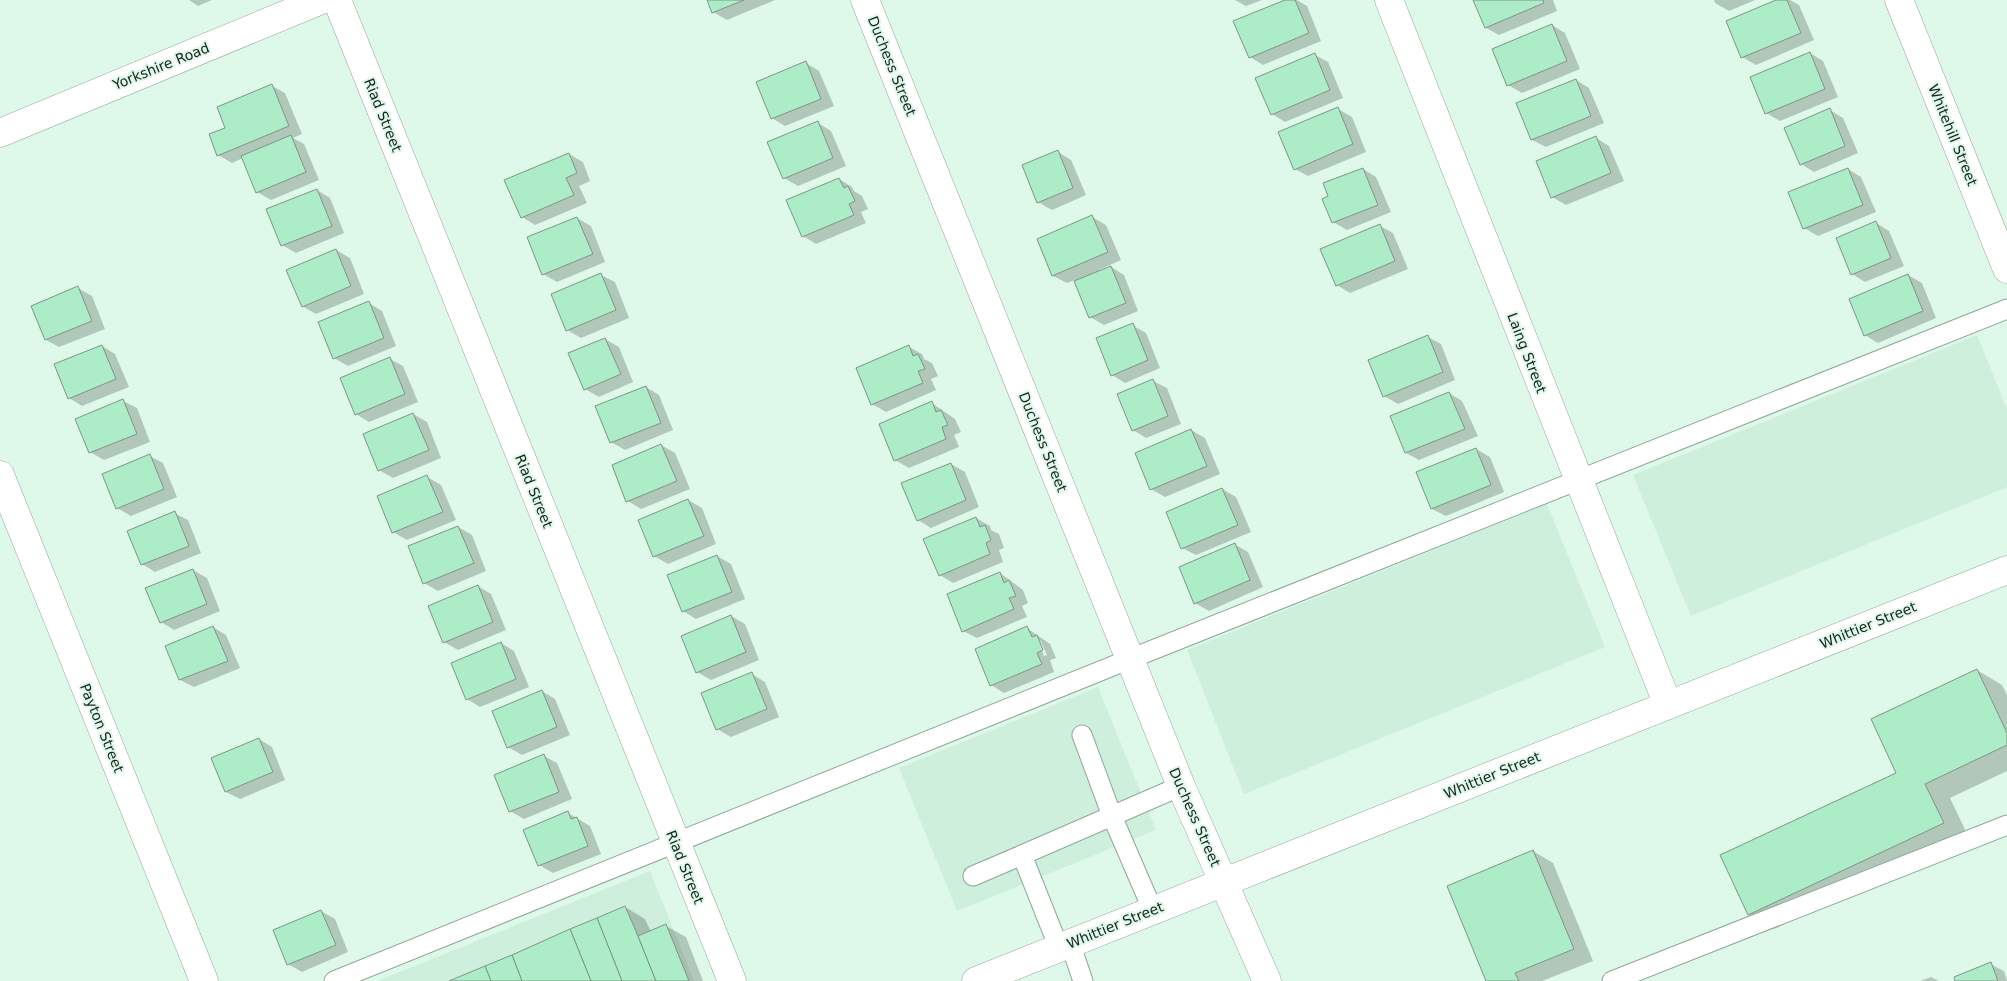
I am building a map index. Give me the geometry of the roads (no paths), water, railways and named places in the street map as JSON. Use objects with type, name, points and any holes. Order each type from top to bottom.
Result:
[{"type":"street","name":"Yorkshire Road","points":[[0,133],[321,0]]},
{"type":"street","name":"Riad Street","points":[[337,0],[675,844],[732,981]]},
{"type":"street","name":"Duchess Street","points":[[866,0],[1181,786],[1267,981]]},
{"type":"street","name":"Laing Street","points":[[1388,0],[1668,705]]},
{"type":"street","name":"Whitehill Street","points":[[1899,0],[2007,269]]},
{"type":"street","name":"Payton Street","points":[[0,474],[204,981]]},
{"type":"street","name":"Whittier Street","points":[[976,981],[2007,570]]},
{"type":"lane","points":[[334,981],[1130,659],[2007,309]]},
{"type":"lane","points":[[1082,735],[1112,816],[1153,911]]},
{"type":"lane","points":[[973,876],[1181,786]]},
{"type":"lane","points":[[1612,981],[2007,825]]},
{"type":"lane","points":[[1022,855],[1083,981]]}]
